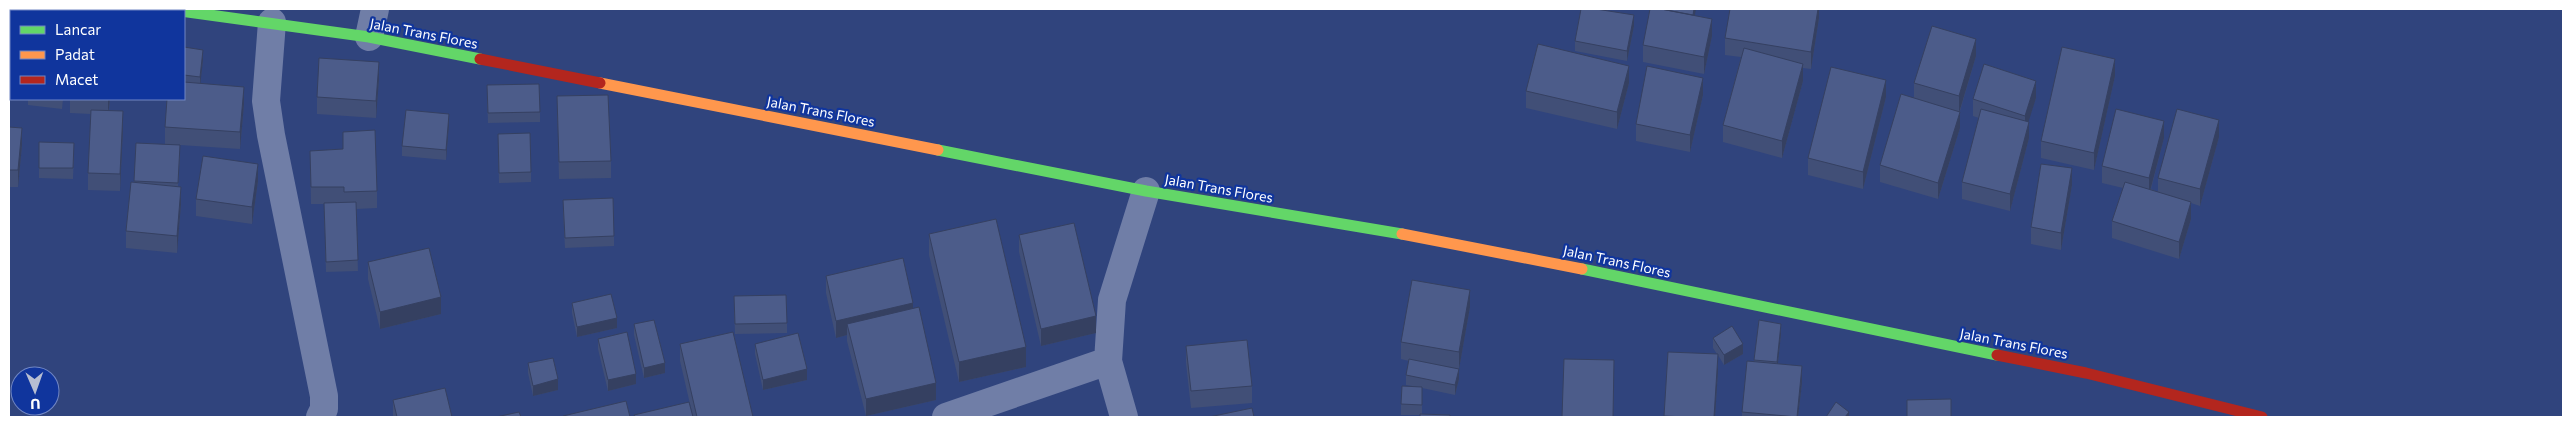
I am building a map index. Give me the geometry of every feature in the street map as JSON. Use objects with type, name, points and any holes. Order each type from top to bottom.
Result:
[{"type":"highway","name":"Jalan Trans Flores","points":[[185,11],[370,37],[1146,191],[1456,243],[2086,373],[2262,417]]},
{"type":"street","points":[[370,37],[375,9]]},
{"type":"street","points":[[272,22],[266,101],[280,187],[324,396],[324,409],[320,417]]},
{"type":"street","points":[[1124,417],[1108,361],[1112,300],[1146,191]]},
{"type":"street","points":[[946,417],[1108,361]]},
{"type":"building","points":[[1581,9],[1596,9],[1634,15],[1627,51],[1575,41]]},
{"type":"building","points":[[1650,9],[1661,9],[1712,19],[1704,57],[1643,45]]},
{"type":"building","points":[[1661,9],[1694,9],[1693,15]]},
{"type":"building","points":[[1730,9],[1818,9],[1811,52],[1725,38]]},
{"type":"building","points":[[1932,26],[1976,39],[1959,96],[1914,83]]},
{"type":"building","points":[[1538,44],[1629,66],[1617,112],[1526,91]]},
{"type":"building","points":[[185,47],[203,50],[200,77],[185,75]]},
{"type":"building","points":[[2062,47],[2115,59],[2094,153],[2041,141]]},
{"type":"building","points":[[1744,48],[1803,64],[1782,141],[1723,125]]},
{"type":"building","points":[[319,58],[379,62],[376,101],[317,97]]},
{"type":"building","points":[[1984,64],[2036,81],[2025,116],[1973,99]]},
{"type":"building","points":[[1647,66],[1703,78],[1690,135],[1636,124]]},
{"type":"building","points":[[1831,67],[1886,80],[1863,172],[1808,158]]},
{"type":"building","points":[[185,82],[244,87],[240,132],[165,127],[167,100],[185,100]]},
{"type":"building","points":[[539,84],[540,112],[488,113],[487,85]]},
{"type":"building","points":[[1901,94],[1960,112],[1938,183],[1880,165]]},
{"type":"building","points":[[608,95],[611,161],[559,162],[557,96]]},
{"type":"building","points":[[1981,109],[2029,122],[2010,194],[1962,182]]},
{"type":"building","points":[[2116,109],[2164,121],[2149,178],[2102,166]]},
{"type":"building","points":[[2177,109],[2219,120],[2200,189],[2158,178]]},
{"type":"building","points":[[91,110],[123,111],[120,174],[88,173]]},
{"type":"building","points":[[406,110],[449,114],[446,150],[402,146]]},
{"type":"building","points":[[9,127],[22,128],[18,170],[9,170]]},
{"type":"building","points":[[375,130],[377,191],[344,192],[344,187],[311,187],[310,151],[343,149],[343,132]]},
{"type":"building","points":[[530,133],[531,172],[499,173],[498,134]]},
{"type":"building","points":[[39,142],[74,143],[73,168],[39,168]]},
{"type":"building","points":[[136,143],[180,145],[178,183],[134,181]]},
{"type":"building","points":[[203,156],[258,164],[252,207],[196,199]]},
{"type":"building","points":[[2041,164],[2072,168],[2061,233],[2031,227]]},
{"type":"building","points":[[131,182],[181,187],[177,236],[126,231]]},
{"type":"building","points":[[2125,182],[2191,202],[2179,242],[2112,221]]},
{"type":"building","points":[[613,198],[614,236],[565,238],[563,200]]},
{"type":"building","points":[[356,202],[358,260],[326,262],[324,203]]},
{"type":"building","points":[[996,219],[1026,347],[959,362],[929,234]]},
{"type":"building","points":[[1074,223],[1096,316],[1041,329],[1019,235]]},
{"type":"building","points":[[429,248],[441,297],[380,312],[368,262]]},
{"type":"building","points":[[903,258],[913,303],[836,321],[826,276]]},
{"type":"building","points":[[1412,280],[1470,290],[1459,352],[1401,342]]},
{"type":"building","points":[[611,294],[617,318],[577,327],[572,303]]},
{"type":"building","points":[[786,295],[787,323],[735,324],[734,296]]},
{"type":"building","points":[[919,307],[936,383],[866,399],[847,324]]},
{"type":"building","points":[[654,320],[665,363],[644,368],[634,324]]},
{"type":"building","points":[[1759,320],[1781,324],[1777,362],[1754,360]]},
{"type":"building","points":[[1732,326],[1743,344],[1724,355],[1713,338]]},
{"type":"building","points":[[627,332],[636,374],[608,380],[598,339]]},
{"type":"building","points":[[733,332],[753,417],[697,417],[680,344]]},
{"type":"building","points":[[798,333],[807,369],[763,380],[755,344]]},
{"type":"building","points":[[1247,340],[1252,386],[1191,391],[1186,346]]},
{"type":"building","points":[[1668,352],[1718,354],[1714,417],[1664,416]]},
{"type":"building","points":[[553,358],[558,379],[533,386],[528,363]]},
{"type":"building","points":[[1409,359],[1459,369],[1455,385],[1406,375]]},
{"type":"building","points":[[1564,359],[1614,360],[1613,417],[1562,417]]},
{"type":"building","points":[[1747,361],[1802,366],[1797,417],[1742,412]]},
{"type":"building","points":[[1402,386],[1422,387],[1422,405],[1401,404]]},
{"type":"building","points":[[445,388],[452,417],[397,417],[393,400]]},
{"type":"building","points":[[1951,399],[1951,417],[1907,417],[1907,400]]},
{"type":"building","points":[[626,401],[630,417],[563,417],[563,416]]},
{"type":"building","points":[[689,402],[693,417],[635,417],[634,415]]},
{"type":"building","points":[[1836,402],[1849,412],[1845,417],[1826,417]]},
{"type":"building","points":[[1252,408],[1254,417],[1209,417]]},
{"type":"building","points":[[519,412],[521,417],[496,417]]},
{"type":"building","points":[[1420,414],[1450,415],[1450,417],[1420,417]]},
{"type":"traffic: fast","points":[[166,9],[173,10]]},
{"type":"traffic: fast","points":[[185,12],[369,37],[480,59]]},
{"type":"traffic: fast","points":[[938,150],[1146,191],[1402,234]]},
{"type":"traffic: fast","points":[[1582,269],[1997,355]]},
{"type":"traffic: slow","points":[[600,83],[938,150]]},
{"type":"traffic: slow","points":[[1402,234],[1582,269]]},
{"type":"traffic: jam","points":[[480,59],[600,83]]},
{"type":"traffic: jam","points":[[1997,355],[2086,373],[2262,417]]}]
